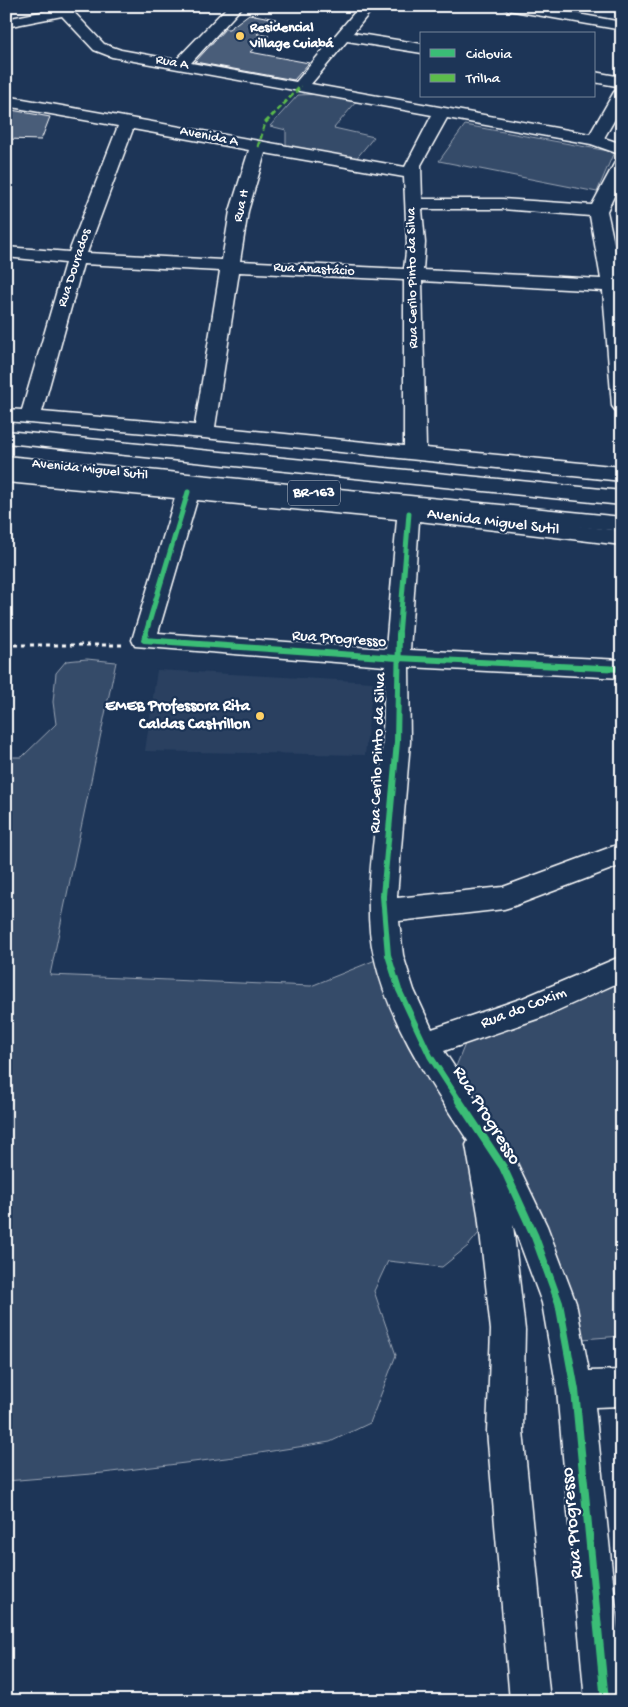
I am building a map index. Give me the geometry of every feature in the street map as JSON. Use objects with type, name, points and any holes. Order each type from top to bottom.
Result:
[{"type":"street","points":[[181,64],[236,6]]},
{"type":"street","points":[[301,86],[368,6]]},
{"type":"street","points":[[508,6],[622,26]]},
{"type":"street","points":[[6,23],[63,9]]},
{"type":"street","name":"Rua A","points":[[63,9],[100,47],[117,54],[595,140],[622,150]]},
{"type":"street","points":[[343,36],[420,48]]},
{"type":"street","points":[[596,77],[622,82]]},
{"type":"street","points":[[595,140],[622,92]]},
{"type":"street","name":"Avenida A","points":[[6,100],[258,147],[413,173]]},
{"type":"street","name":"Rua Cerilo Pinto da Silva","points":[[415,453],[413,274],[416,243],[413,165],[442,112]]},
{"type":"street","name":"Rua Dourados","points":[[30,417],[76,258],[128,122]]},
{"type":"street","name":"Rua H","points":[[204,432],[232,266],[239,210],[258,147]]},
{"type":"street","points":[[622,164],[608,188],[598,211],[617,286],[622,406]]},
{"type":"street","points":[[413,204],[502,204],[598,211]]},
{"type":"street","name":"Rua Anastácio","points":[[6,252],[76,258],[617,286]]},
{"type":"street","points":[[6,414],[622,474]]},
{"type":"street","name":"Avenida Miguel Sutil","points":[[6,438],[622,498]]},
{"type":"street","name":"Avenida Miguel Sutil","points":[[6,462],[622,524]]},
{"type":"street","name":"Avenida Miguel Sutil","points":[[6,475],[409,513],[622,538]]},
{"type":"street","points":[[144,640],[188,492]]},
{"type":"street","name":"Rua Cerilo Pinto da Silva","points":[[389,845],[397,742],[397,658],[409,513]]},
{"type":"street","name":"Rua Progresso","points":[[144,640],[397,658],[622,669]]},
{"type":"street","name":"Rua Progresso","points":[[389,845],[383,896],[384,911],[388,955],[399,990],[425,1044],[480,1134],[503,1167],[535,1237],[559,1303],[575,1390],[605,1701]]},
{"type":"street","points":[[384,911],[504,898],[622,854]]},
{"type":"street","name":"Rua do Coxim","points":[[425,1044],[532,1008],[622,968]]},
{"type":"street","points":[[480,1134],[495,1214],[508,1330],[505,1432],[530,1701]]},
{"type":"street","points":[[575,1390],[622,1388]]},
{"type":"path","points":[[6,646],[127,645],[144,640]]},
{"type":"shaded area","points":[[321,94],[356,102],[334,128],[374,137],[355,160],[286,148],[286,130],[270,126],[298,95]]},
{"type":"shaded area","points":[[465,125],[614,152],[597,192],[439,161]]},
{"type":"shaded area","points":[[87,659],[116,662],[50,975],[311,986],[383,957],[445,1094],[467,1039],[622,959],[622,1336],[582,1339],[535,1203],[489,1221],[468,1246],[442,1267],[388,1261],[374,1291],[396,1355],[370,1423],[330,1442],[234,1457],[103,1473],[6,1481],[6,757],[22,757],[56,724],[53,702],[56,673],[66,661]]},
{"type":"shaded area","name":"EMEB Professora Rita Caldas Castrillon","points":[[157,670],[373,682],[365,755],[145,751]]},
{"type":"building","points":[[249,14],[276,19],[257,34],[269,36],[250,52],[309,63],[294,80],[195,62],[225,29],[229,29]]},
{"type":"building","points":[[6,109],[50,117],[41,140],[6,139]]},
{"type":"waterway","points":[[619,189],[622,185]]},
{"type":"marked path","points":[[258,147],[265,123],[301,86]]},
{"type":"cycle path","points":[[188,492],[144,640],[397,658],[622,669]]},
{"type":"cycle path","points":[[409,513],[397,658],[397,742],[383,896],[388,955],[399,990],[430,1056],[503,1167],[535,1237],[559,1303],[575,1390],[605,1701]]},
{"type":"place","name":"Residencial Village Cuiabá","points":[[240,36]]},
{"type":"place","name":"EMEB Professora Rita Caldas Castrillon","points":[[260,716]]}]
